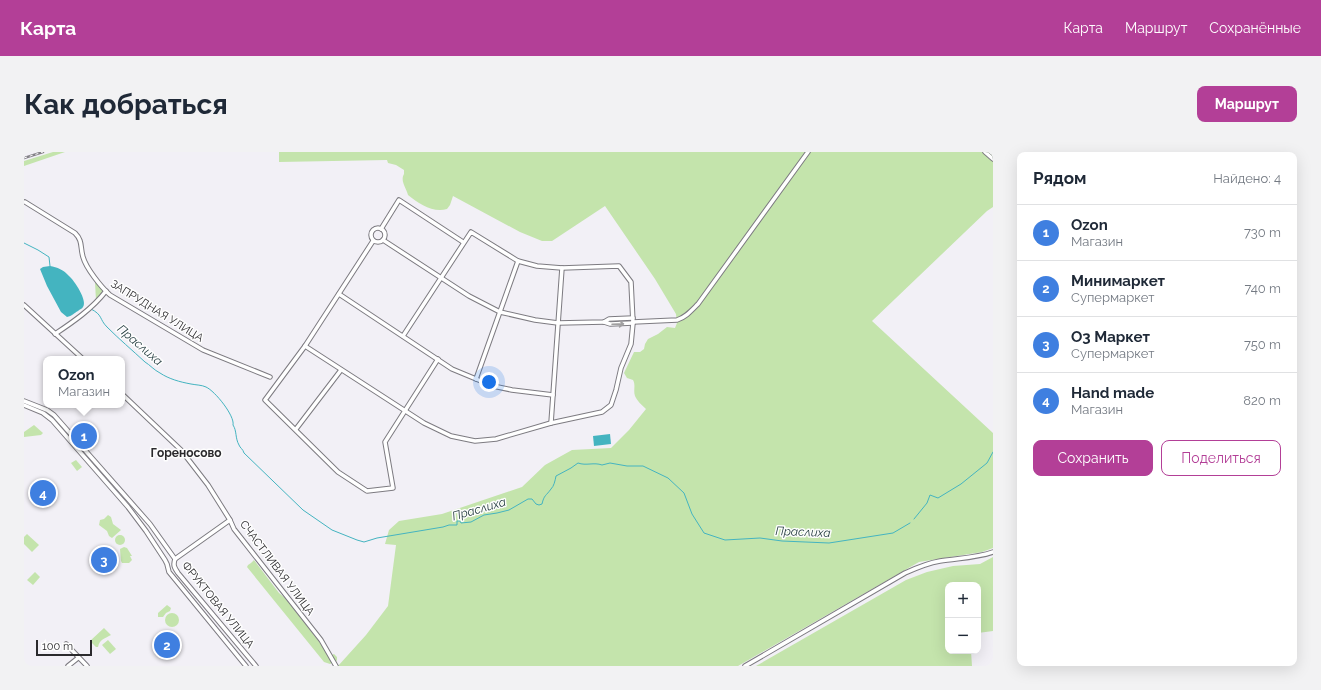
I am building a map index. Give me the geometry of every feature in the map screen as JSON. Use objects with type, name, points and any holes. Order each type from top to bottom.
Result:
[{"type":"street","points":[[381,229],[377,228],[373,230],[371,238],[374,241],[380,242],[383,240],[468,296],[500,312],[535,320],[558,323],[604,322],[610,324],[633,321],[677,320],[690,312],[698,304],[808,152]]},
{"type":"street","points":[[984,152],[993,159]]},
{"type":"street","points":[[381,229],[399,200],[463,242]]},
{"type":"street","name":"ЗАПРУДНАЯ УЛИЦА","points":[[25,202],[76,233],[80,238],[83,257],[106,291],[203,350],[270,377]]},
{"type":"street","points":[[381,229],[385,236],[383,240]]},
{"type":"street","points":[[305,346],[424,423],[451,436],[475,441],[496,439],[551,423],[602,412],[611,405],[621,368],[630,344],[633,321],[631,282],[619,266],[562,268],[537,266],[518,261],[471,232],[463,242],[403,336]]},
{"type":"street","points":[[374,241],[305,346],[265,400],[338,472],[352,482],[367,491],[393,488],[385,442],[438,358]]},
{"type":"street","points":[[476,379],[518,261]]},
{"type":"street","points":[[551,423],[562,268]]},
{"type":"street","points":[[55,334],[93,305],[106,291]]},
{"type":"street","points":[[339,294],[438,358],[452,369],[493,386],[553,396]]},
{"type":"street","points":[[24,305],[80,356]]},
{"type":"street","points":[[296,429],[341,370]]},
{"type":"street","name":"СЧАСТЛИВАЯ УЛИЦА","points":[[125,397],[181,450],[208,485],[234,529],[320,640],[336,666]]},
{"type":"street","name":"ФРУКТОВАЯ УЛИЦА","points":[[24,401],[47,410],[54,415],[150,524],[175,559],[173,563],[178,572],[256,666]]},
{"type":"street","points":[[24,405],[52,420],[128,507],[165,560],[169,572],[246,666]]},
{"type":"street","points":[[175,559],[230,520]]},
{"type":"street","points":[[745,666],[904,573],[926,564],[984,555],[993,552]]},
{"type":"street","points":[[66,644],[87,666]]},
{"type":"street","points":[[68,666],[78,658]]},
{"type":"green space","points":[[53,152],[65,152],[24,166],[24,161]]},
{"type":"green space","points":[[279,152],[993,152],[993,207],[987,211],[872,321],[993,433],[993,548],[982,552],[919,562],[738,666],[338,666],[366,635],[388,606],[396,545],[385,544],[389,530],[399,521],[442,514],[522,487],[545,465],[572,450],[611,448],[629,430],[646,409],[635,396],[633,380],[627,378],[624,373],[634,352],[640,352],[644,349],[648,339],[667,327],[675,328],[677,323],[676,314],[655,279],[605,206],[552,241],[542,241],[520,232],[453,196],[447,209],[437,210],[426,207],[408,195],[403,182],[404,170],[396,165],[388,163],[387,160],[279,162]]},
{"type":"green space","points":[[96,282],[102,290],[102,294],[96,300],[95,283]]},
{"type":"green space","points":[[34,425],[43,433],[41,435],[24,437],[24,432]]},
{"type":"green space","points":[[76,460],[82,467],[77,471],[71,463]]},
{"type":"green space","points":[[108,515],[111,517],[113,524],[121,530],[112,538],[109,536],[107,531],[99,525],[100,520],[104,519]]},
{"type":"green space","points":[[27,534],[39,545],[32,552],[24,544],[24,537]]},
{"type":"green space","points":[[118,535],[122,535],[124,536],[124,544],[118,545],[115,542],[115,538]]},
{"type":"green space","points":[[124,547],[127,548],[132,556],[130,556],[132,560],[129,563],[122,563],[121,561],[120,549]]},
{"type":"green space","points":[[993,557],[993,631],[981,633],[981,582],[945,582],[945,654],[971,654],[972,666],[756,666],[906,580],[927,572],[953,566],[980,564]]},
{"type":"green space","points":[[254,560],[318,640],[328,655],[330,656],[334,654],[337,657],[336,662],[330,664],[324,662],[247,567]]},
{"type":"green space","points":[[35,572],[40,577],[33,585],[27,580]]},
{"type":"green space","points":[[167,605],[171,608],[170,611],[163,617],[158,617],[158,613]]},
{"type":"green space","points":[[169,613],[175,613],[179,617],[179,623],[175,627],[169,627],[165,623],[165,617]]},
{"type":"green space","points":[[104,628],[111,635],[100,642],[98,647],[96,647],[90,641]]},
{"type":"green space","points":[[108,640],[116,649],[110,654],[102,645]]},
{"type":"water","points":[[50,266],[60,269],[67,274],[80,291],[84,300],[83,308],[69,317],[61,312],[40,269]]},
{"type":"water","points":[[610,434],[611,444],[594,446],[593,436]]},
{"type":"waterway","name":"Праслиха","points":[[24,243],[49,257],[50,266]]},
{"type":"waterway","name":"Праслиха","points":[[91,309],[99,315],[116,336],[156,370],[175,380],[210,389],[228,410],[233,421],[239,446],[244,453],[303,510],[332,530],[364,542],[377,538],[449,525],[457,525],[457,521],[460,521],[461,523],[471,522],[484,515],[509,510],[528,499],[532,499],[536,504],[542,504],[544,497],[553,486],[556,476],[578,463],[602,465],[610,463],[627,466],[643,466],[668,478],[684,493],[692,514],[704,533],[725,540],[760,538],[782,541],[829,543],[893,533],[910,523]]},
{"type":"waterway","name":"Праслиха","points":[[914,519],[927,503],[930,495],[938,498],[961,484],[987,463],[993,452]]},
{"type":"railway","points":[[24,158],[43,152]]},
{"type":"place","name":"Ozon","points":[[84,436]]},
{"type":"place","name":"Hand made","points":[[43,493]]},
{"type":"place","name":"О3 Маркет","points":[[104,560]]},
{"type":"place","name":"Минимаркет","points":[[167,645]]},
{"type":"district","name":"Гореносово","points":[[186,453]]}]
